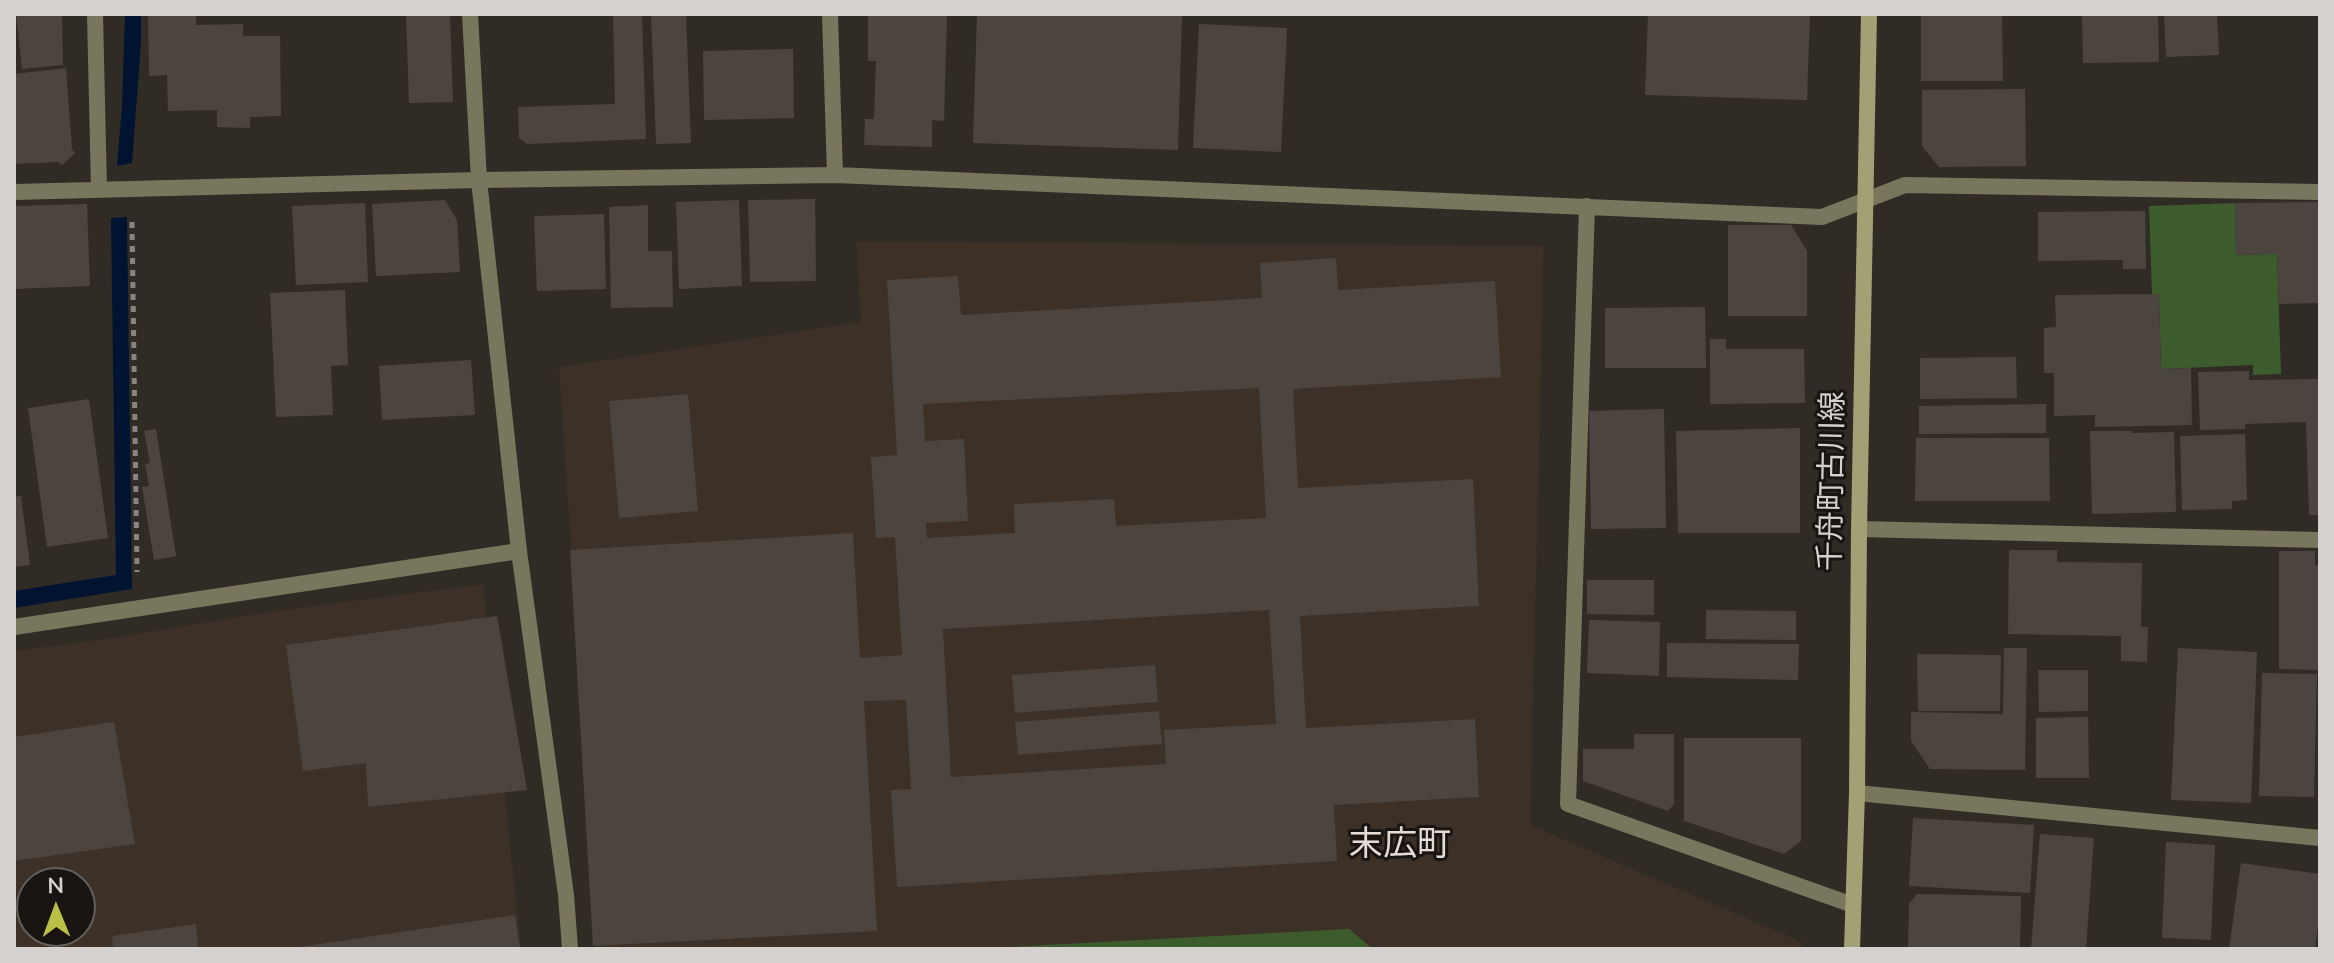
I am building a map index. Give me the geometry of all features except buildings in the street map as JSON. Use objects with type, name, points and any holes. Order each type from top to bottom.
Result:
[{"type":"street","points":[[95,14],[99,190]]},
{"type":"street","points":[[470,14],[479,180],[519,551],[566,895],[570,949]]},
{"type":"street","points":[[830,14],[835,175]]},
{"type":"street","name":"千舟町古川線","points":[[1852,949],[1869,14]]},
{"type":"street","points":[[14,192],[835,175],[1823,217],[1905,185],[2320,192]]},
{"type":"street","points":[[1587,206],[1568,804],[1853,905]]},
{"type":"street","points":[[1859,529],[2320,540]]},
{"type":"street","points":[[14,627],[519,551]]},
{"type":"street","points":[[1857,793],[2320,838]]},
{"type":"path","points":[[131,189],[137,609]]},
{"type":"shaded area","points":[[856,241],[1544,246],[1530,825],[1802,942],[1802,949],[598,949],[559,367],[861,322]]},
{"type":"shaded area","points":[[483,584],[521,949],[14,949],[14,651],[276,611]]},
{"type":"green space","points":[[2235,203],[2236,255],[2277,254],[2281,374],[2253,375],[2253,365],[2161,369],[2159,295],[2152,294],[2149,206]]},
{"type":"green space","points":[[1349,929],[1373,949],[970,949]]},
{"type":"water","points":[[125,14],[141,14],[141,43],[132,163],[117,166],[122,106]]},
{"type":"water","points":[[127,217],[132,589],[14,608],[14,591],[116,575],[111,218]]},
{"type":"district","name":"末広町","points":[[1400,845]]}]
